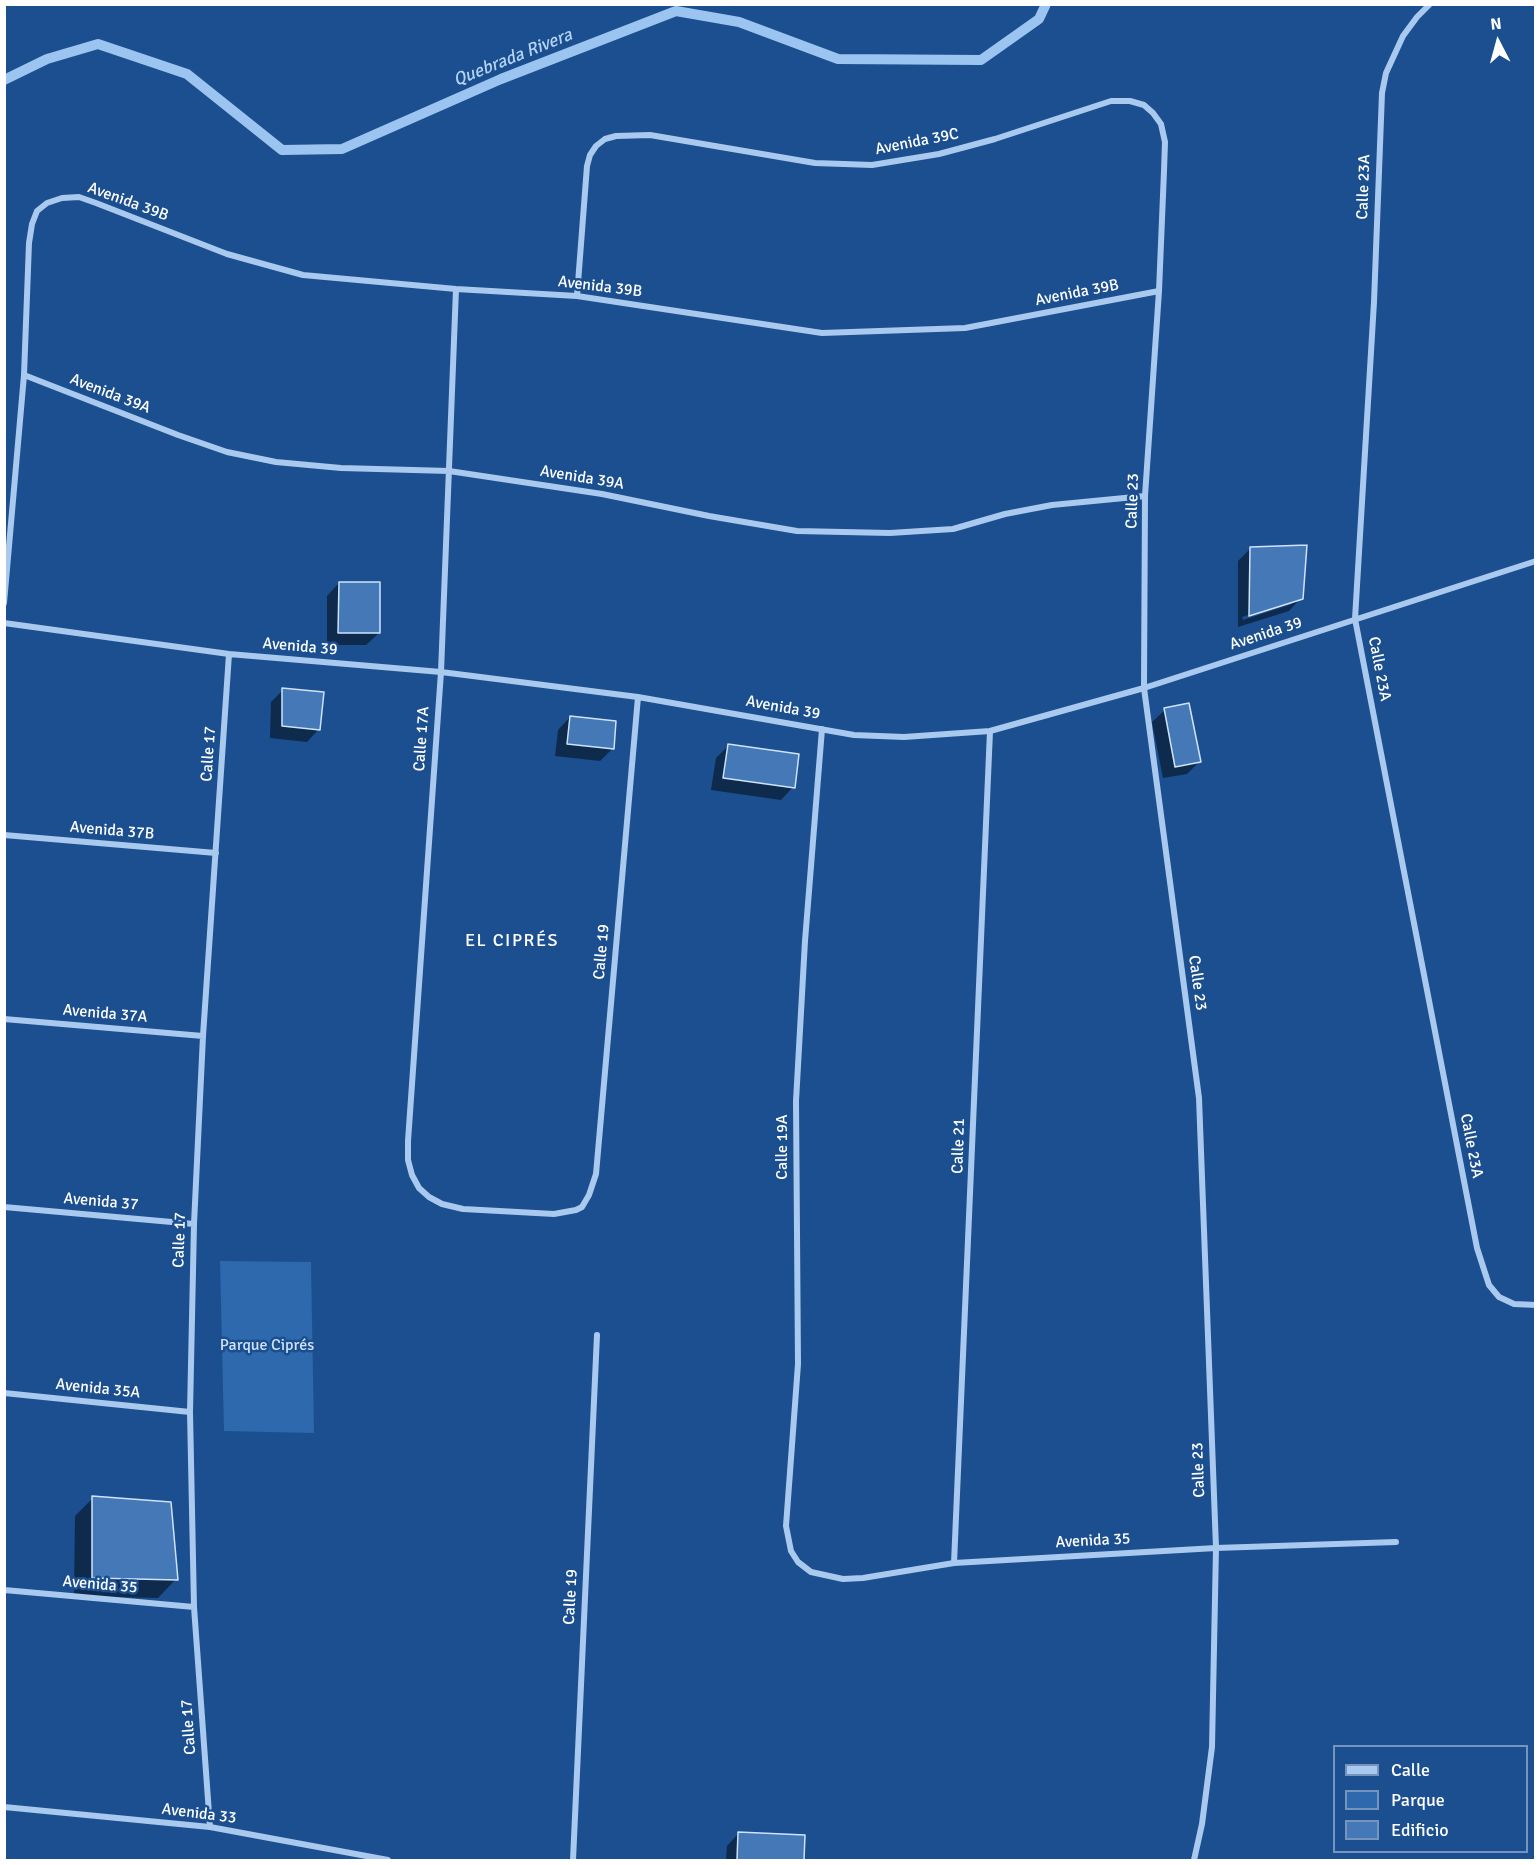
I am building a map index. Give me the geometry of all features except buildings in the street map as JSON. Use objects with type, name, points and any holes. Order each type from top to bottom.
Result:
[{"type":"street","name":"Calle 23A","points":[[1430,4],[1403,36],[1386,73],[1382,93],[1374,302],[1355,619],[1477,1248],[1490,1285],[1499,1297],[1514,1304],[1536,1305]]},
{"type":"street","name":"Avenida 39C","points":[[577,296],[587,166],[596,146],[605,139],[616,136],[650,135],[815,163],[872,165],[939,154],[995,139],[1111,101],[1130,101],[1143,105],[1153,113]]},
{"type":"street","name":"Calle 23","points":[[1153,113],[1161,124],[1165,142],[1145,496],[1144,688],[1199,1098],[1215,1548],[1212,1747],[1202,1824],[1194,1860]]},
{"type":"street","name":"Avenida 39B","points":[[24,375],[29,243],[32,224],[38,211],[47,203],[62,198],[79,197],[227,254],[303,275],[456,289],[577,296],[822,333],[965,328],[1158,291]]},
{"type":"street","name":"Calle 17A","points":[[456,289],[441,672],[408,1160],[418,1188],[442,1204],[463,1209],[547,1215],[567,1213],[582,1207]]},
{"type":"street","name":"Avenida 39A","points":[[24,375],[227,452],[276,462],[341,468],[449,471],[602,494],[798,531],[890,534],[953,529],[1005,514],[1052,504],[1145,496]]},
{"type":"street","points":[[4,603],[24,375]]},
{"type":"street","name":"Avenida 39","points":[[4,623],[229,654],[441,672],[638,697],[855,735],[904,737],[990,731],[1144,688],[1536,561]]},
{"type":"street","name":"Calle 17","points":[[210,1827],[194,1606],[190,1412],[194,1224],[203,1036],[229,654]]},
{"type":"street","name":"Calle 19","points":[[582,1207],[589,1195],[596,1173],[638,697]]},
{"type":"street","name":"Calle 19A","points":[[798,1562],[791,1551],[786,1526],[798,1364],[796,1101],[805,941],[822,729]]},
{"type":"street","name":"Calle 21","points":[[954,1563],[990,731]]},
{"type":"street","name":"Avenida 37B","points":[[4,835],[216,853]]},
{"type":"street","name":"Avenida 37A","points":[[4,1019],[203,1036]]},
{"type":"street","name":"Avenida 37","points":[[4,1207],[194,1224]]},
{"type":"street","name":"Calle 19","points":[[573,1860],[597,1335]]},
{"type":"street","name":"Avenida 35A","points":[[4,1393],[190,1412]]},
{"type":"street","name":"Avenida 35","points":[[798,1562],[811,1572],[825,1577],[843,1579],[863,1578],[954,1563],[1215,1548],[1396,1542]]},
{"type":"street","name":"Avenida 35","points":[[4,1590],[194,1606]]},
{"type":"street","name":"Avenida 33","points":[[4,1807],[210,1827],[388,1860]]},
{"type":"green space","name":"Parque Ciprés","points":[[220,1261],[311,1262],[314,1433],[224,1431]]},
{"type":"waterway","name":"Quebrada Rivera","points":[[4,80],[47,59],[98,44],[187,74],[282,150],[342,149],[501,79],[676,11],[739,22],[838,59],[981,60],[1039,19],[1046,4]]},
{"type":"district","name":"EL CIPRÉS","points":[[512,941]]}]
